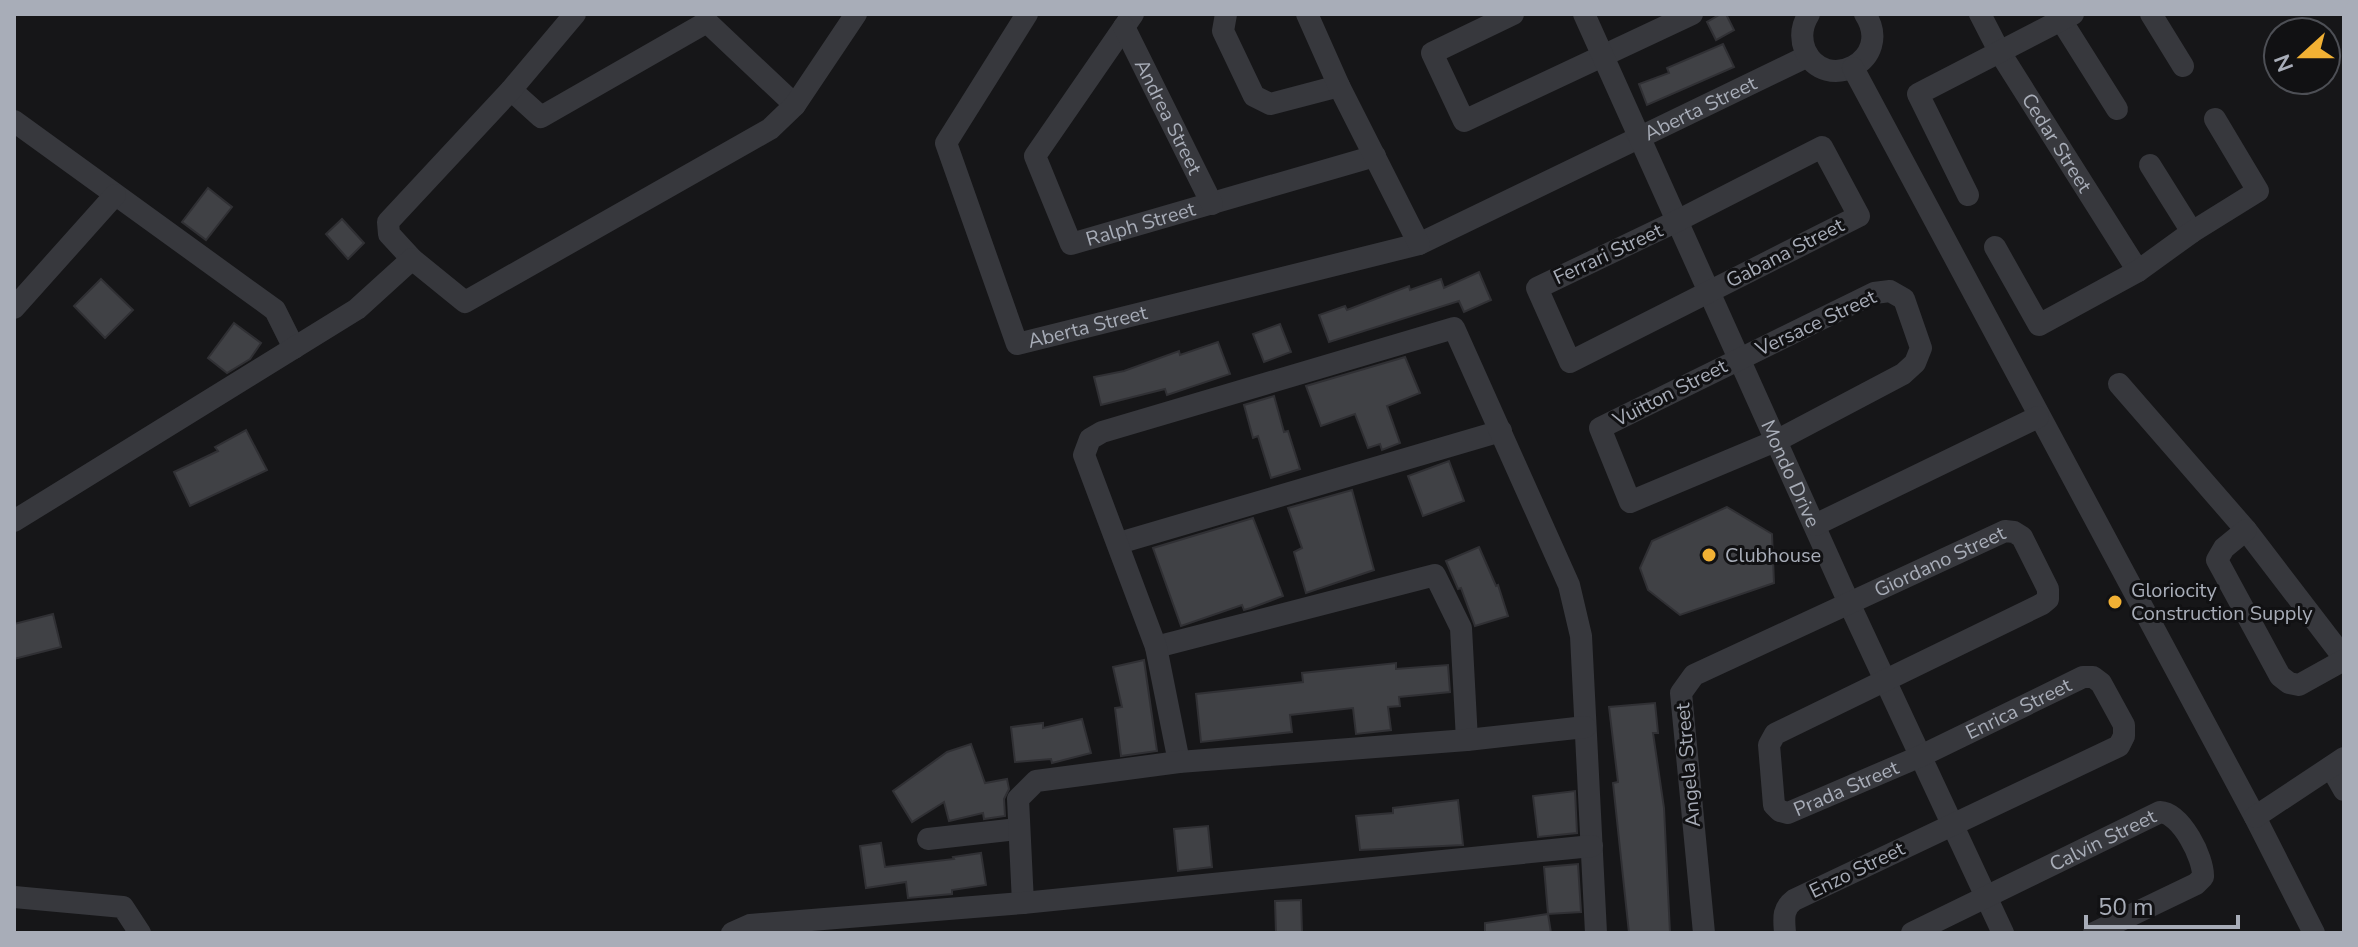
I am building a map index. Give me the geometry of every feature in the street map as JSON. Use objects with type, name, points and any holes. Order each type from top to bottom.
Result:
[{"type":"street","points":[[575,14],[511,90],[388,222],[389,234],[412,259],[465,302],[770,129],[795,105],[856,14]]},
{"type":"street","name":"Aberta Street","points":[[1027,14],[946,143],[1017,344],[1419,244],[1808,56]]},
{"type":"street","points":[[1226,14],[1223,31],[1254,96],[1262,102],[1270,104],[1339,86]]},
{"type":"street","points":[[1307,14],[1339,86],[1419,244]]},
{"type":"street","points":[[1513,14],[1432,53],[1464,121],[1692,14]]},
{"type":"street","name":"Mondo Drive","points":[[1584,14],[1642,137],[1849,603],[2003,933]]},
{"type":"street","points":[[1809,14],[1802,33],[1808,56],[1815,63],[1833,71],[1853,68],[1868,53],[1874,16]]},
{"type":"street","name":"Cedar Street","points":[[1980,14],[1999,51],[2138,271]]},
{"type":"street","points":[[2151,14],[2183,66]]},
{"type":"street","points":[[511,90],[541,117],[706,17],[795,105]]},
{"type":"street","points":[[1968,195],[1918,94],[2067,17],[2117,109]]},
{"type":"street","name":"Andrea Street","points":[[1129,21],[1212,204]]},
{"type":"street","name":"Ralph Street","points":[[1129,21],[1035,156],[1071,244],[1375,156]]},
{"type":"street","points":[[1853,68],[2255,817],[2314,933]]},
{"type":"street","points":[[1995,247],[2039,325],[2138,271],[2192,232],[2258,191],[2215,119]]},
{"type":"street","points":[[14,121],[275,310],[294,348]]},
{"type":"street","name":"Gabana Street","points":[[1677,221],[1822,147],[1859,216],[1710,291]]},
{"type":"street","points":[[2150,165],[2192,232]]},
{"type":"street","points":[[14,308],[115,195]]},
{"type":"street","name":"Ferrari Street","points":[[1677,221],[1537,288],[1570,362],[1710,291]]},
{"type":"street","points":[[14,521],[357,309],[412,259]]},
{"type":"street","name":"Versace Street","points":[[1740,358],[1874,293],[1890,291],[1904,299],[1921,348],[1915,363],[1903,374],[1778,440]]},
{"type":"street","points":[[1179,762],[1156,647],[1084,455],[1090,439],[1102,432],[1454,328],[1569,585],[1581,636],[1596,933]]},
{"type":"street","name":"Vuitton Street","points":[[1740,358],[1600,428],[1630,502],[1778,440]]},
{"type":"street","points":[[2119,384],[2246,530],[2344,659],[2299,685],[2289,683],[2280,676],[2217,560],[2224,548],[2246,530]]},
{"type":"street","points":[[1815,525],[2038,417]]},
{"type":"street","points":[[1119,543],[1501,431]]},
{"type":"street","name":"Giordano Street","points":[[1849,603],[2005,531],[2022,537],[2048,589],[2048,599],[2042,604],[1885,681]]},
{"type":"street","points":[[1156,647],[1435,575],[1461,628],[1467,740]]},
{"type":"street","name":"Angela Street","points":[[1704,933],[1681,693],[1694,675],[1849,603]]},
{"type":"street","name":"Enrica Street","points":[[1921,756],[2083,677],[2093,677],[2101,683],[2124,725],[2124,736],[2119,746],[1952,824]]},
{"type":"street","name":"Prada Street","points":[[1885,681],[1775,734],[1769,745],[1774,805],[1788,813],[1921,756]]},
{"type":"street","points":[[1023,903],[1018,799],[1036,781],[1179,762],[1467,740],[1585,727]]},
{"type":"street","points":[[2255,817],[2337,762],[2344,790]]},
{"type":"street","name":"Calvin Street","points":[[1987,898],[2160,812],[2169,812],[2179,820],[2204,866],[2203,877],[2196,884],[2094,933]]},
{"type":"street","name":"Enzo Street","points":[[1785,933],[1784,913],[1787,905],[1794,900],[1952,824]]},
{"type":"street","points":[[928,839],[1018,829]]},
{"type":"street","points":[[732,933],[750,925],[1023,903],[1592,846]]},
{"type":"street","points":[[14,897],[123,907],[140,933]]},
{"type":"street","points":[[1912,933],[1987,898]]},
{"type":"building","points":[[1726,14],[1734,30],[1716,40],[1707,22]]},
{"type":"building","points":[[1723,44],[1734,67],[1647,105],[1639,84],[1669,73],[1667,68]]},
{"type":"building","points":[[208,188],[232,207],[206,240],[182,222]]},
{"type":"building","points":[[342,219],[364,243],[348,259],[326,234]]},
{"type":"building","points":[[1479,272],[1491,300],[1464,312],[1459,301],[1329,342],[1319,315],[1345,306],[1347,310],[1409,286],[1410,290],[1441,279],[1444,288]]},
{"type":"building","points":[[101,279],[133,310],[105,338],[74,306]]},
{"type":"building","points":[[234,323],[261,343],[250,359],[227,373],[208,358]]},
{"type":"building","points":[[1280,324],[1291,352],[1264,362],[1253,334]]},
{"type":"building","points":[[1218,342],[1230,374],[1167,395],[1165,389],[1101,405],[1094,377]]},
{"type":"building","points":[[1405,357],[1420,393],[1387,406],[1400,443],[1382,450],[1380,444],[1368,448],[1355,414],[1321,426],[1306,386]]},
{"type":"building","points":[[1274,396],[1284,432],[1288,431],[1300,469],[1271,478],[1258,436],[1253,438],[1244,405]]},
{"type":"building","points":[[246,430],[267,470],[190,506],[174,472],[218,451],[215,447]]},
{"type":"building","points":[[1449,461],[1464,501],[1423,516],[1408,476]]},
{"type":"building","points":[[1352,490],[1374,570],[1306,593],[1294,552],[1302,548],[1288,508]]},
{"type":"building","name":"Clubhouse","points":[[1727,507],[1772,534],[1774,583],[1680,615],[1648,590],[1640,568],[1652,541]]},
{"type":"building","points":[[1253,518],[1283,596],[1244,610],[1242,605],[1181,626],[1153,548]]},
{"type":"building","points":[[1479,547],[1498,585],[1508,616],[1475,626],[1461,588],[1458,589],[1446,561]]},
{"type":"building","points":[[53,614],[61,647],[14,659],[14,624]]},
{"type":"building","points":[[1144,660],[1157,751],[1121,756],[1115,708],[1122,707],[1113,667]]},
{"type":"building","points":[[1396,663],[1396,669],[1448,665],[1450,692],[1399,697],[1400,706],[1388,707],[1391,730],[1356,734],[1353,708],[1290,715],[1292,732],[1201,742],[1196,694],[1303,682],[1302,673]]},
{"type":"building","points":[[1655,703],[1658,733],[1653,733],[1664,808],[1670,933],[1629,933],[1613,783],[1618,782],[1609,707]]},
{"type":"building","points":[[1082,719],[1091,753],[1052,763],[1051,759],[1015,762],[1011,727],[1043,723],[1043,728]]},
{"type":"building","points":[[971,744],[985,783],[1007,779],[1009,789],[1004,799],[1005,816],[984,819],[983,813],[949,821],[944,802],[912,822],[893,791],[947,752]]},
{"type":"building","points":[[1575,791],[1577,833],[1538,837],[1533,796]]},
{"type":"building","points":[[1458,800],[1463,845],[1360,850],[1356,816],[1393,813],[1393,808]]},
{"type":"building","points":[[1208,826],[1212,867],[1178,871],[1174,829]]},
{"type":"building","points":[[881,843],[885,867],[981,853],[986,885],[952,890],[952,894],[908,898],[906,882],[866,888],[860,846]]},
{"type":"building","points":[[1578,864],[1581,912],[1548,914],[1544,867]]},
{"type":"building","points":[[1301,900],[1302,933],[1276,933],[1275,901]]},
{"type":"building","points":[[1548,914],[1551,933],[1485,933],[1485,923]]},
{"type":"place","name":"Clubhouse","points":[[1709,555]]},
{"type":"place","name":"Gloriocity Construction Supply","points":[[2115,602]]}]
